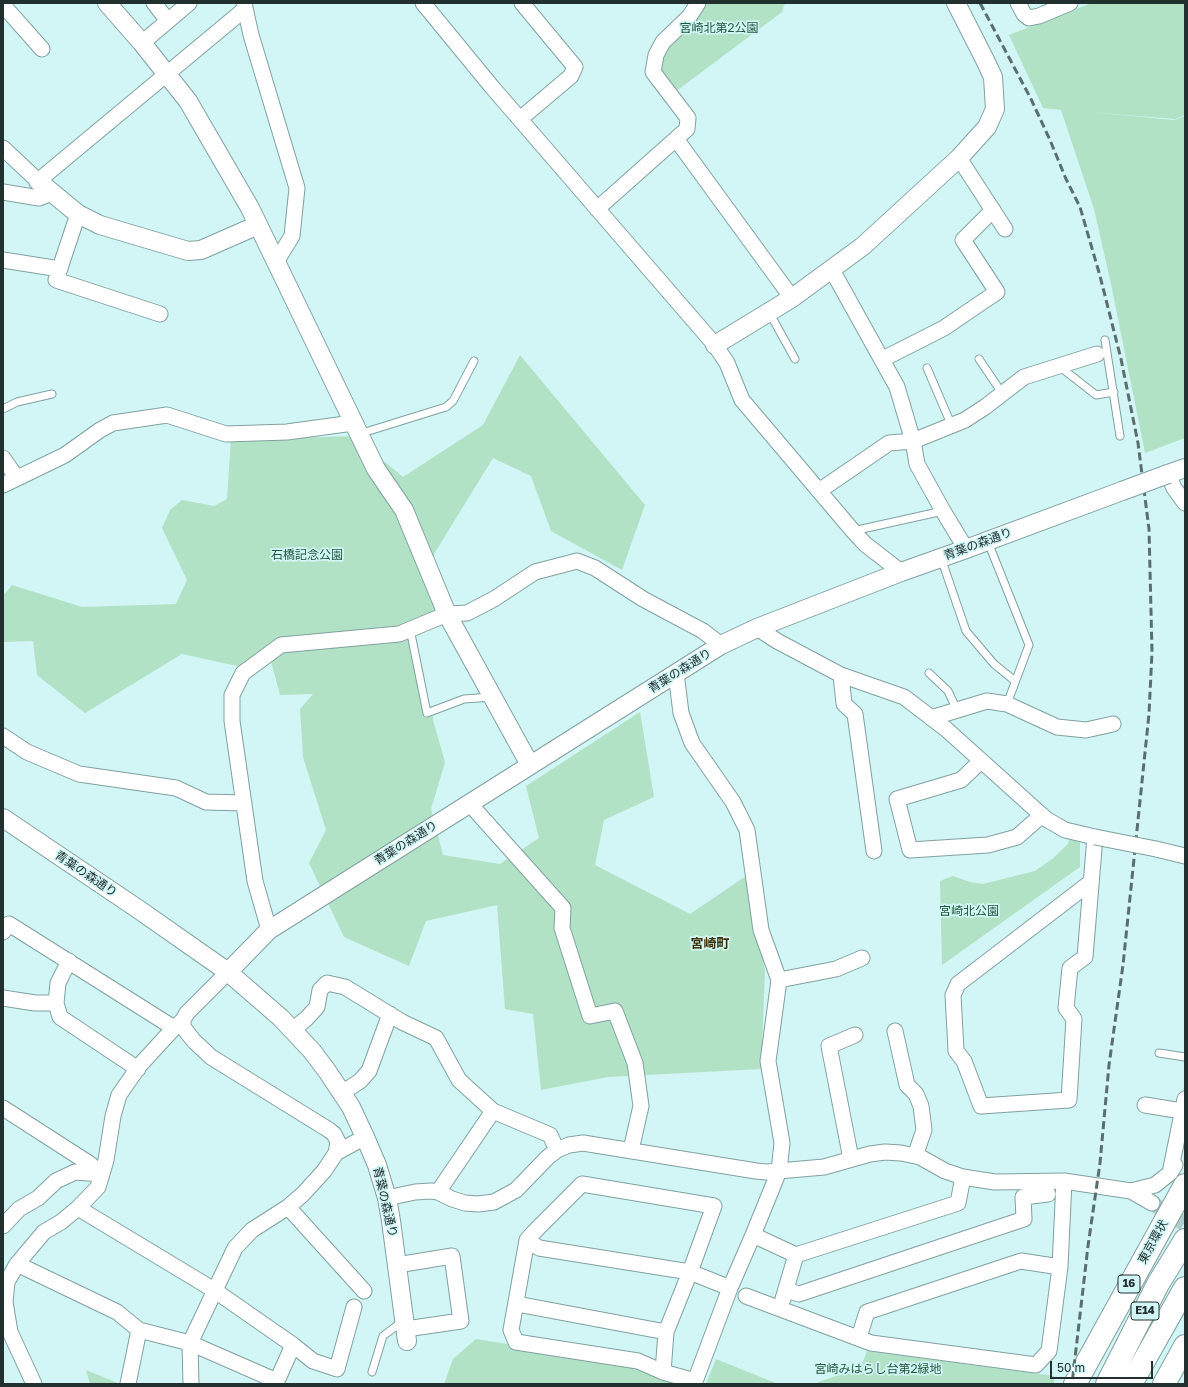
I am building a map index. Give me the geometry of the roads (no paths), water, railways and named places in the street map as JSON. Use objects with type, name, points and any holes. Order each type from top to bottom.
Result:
[{"type":"highway","name":"東京環状","points":[[1075,1384],[1178,1179]]},
{"type":"highway","points":[[1158,1284],[1165,1260],[1185,1226]]},
{"type":"highway","name":"E14","points":[[1107,1384],[1158,1284],[1185,1240]]},
{"type":"highway","name":"E14","points":[[1131,1384],[1185,1288]]},
{"type":"highway","points":[[1164,1384],[1185,1346]]},
{"type":"street","points":[[107,3],[142,43],[188,101],[250,208],[376,469],[404,510],[447,614],[530,765]]},
{"type":"street","points":[[154,3],[168,21]]},
{"type":"street","points":[[142,43],[189,3]]},
{"type":"street","points":[[423,3],[520,119],[715,345],[727,363],[742,400],[865,544],[901,572]]},
{"type":"street","points":[[520,119],[571,76],[575,67],[522,3]]},
{"type":"street","points":[[597,209],[687,129],[688,118],[653,72],[656,55],[662,42],[689,17],[698,3]]},
{"type":"street","points":[[715,345],[792,298],[863,246],[959,158],[987,127],[995,109],[993,77],[956,3]]},
{"type":"street","points":[[1018,3],[1024,14],[1030,18],[1039,16],[1070,3]]},
{"type":"street","points":[[3,5],[42,49]]},
{"type":"street","points":[[38,181],[245,6],[251,36],[297,188],[292,236],[276,262]]},
{"type":"street","points":[[676,138],[792,298]]},
{"type":"street","points":[[3,148],[38,181],[78,214],[100,225],[188,251],[201,250],[258,225]]},
{"type":"street","points":[[959,158],[1005,229]]},
{"type":"street","points":[[3,192],[39,198],[52,193]]},
{"type":"street","points":[[883,359],[944,328],[997,292],[963,240],[993,210]]},
{"type":"street","points":[[78,214],[56,280],[160,314]]},
{"type":"street","points":[[3,260],[60,269]]},
{"type":"street","points":[[832,270],[883,359],[897,387],[913,441],[917,464],[966,549]]},
{"type":"street","points":[[819,491],[889,444],[913,441],[951,424],[965,420],[1024,377],[1097,354]]},
{"type":"street","points":[[3,485],[65,455],[100,430],[113,423],[167,415],[226,434],[356,429]]},
{"type":"street","points":[[3,458],[17,478]]},
{"type":"street","name":"青葉の森通り","points":[[228,972],[269,930],[721,645],[757,628],[901,572],[1185,468]]},
{"type":"street","points":[[1168,474],[1174,488],[1185,503]]},
{"type":"street","points":[[269,930],[255,881],[232,721],[232,695],[243,673],[281,645],[399,634],[447,614],[467,613],[494,599],[535,572],[577,561],[595,568],[643,599],[703,631],[721,645]]},
{"type":"street","points":[[757,628],[777,641],[841,675],[904,698],[946,729],[1042,816],[1066,830],[1185,856]]},
{"type":"street","points":[[663,1372],[666,1332],[714,1206],[582,1184],[527,1240],[517,1304],[511,1330],[516,1342],[638,1361],[663,1372],[694,1383],[730,1288],[779,1171],[782,1143],[768,1061],[779,980],[761,930],[748,830],[733,802],[692,743],[681,713],[676,673]]},
{"type":"street","points":[[841,675],[844,704],[855,714],[874,851]]},
{"type":"street","points":[[931,718],[987,701],[1007,704],[1057,727],[1086,730],[1113,724]]},
{"type":"street","points":[[3,736],[27,752],[79,774],[176,788],[206,802],[244,803]]},
{"type":"street","points":[[981,761],[961,780],[897,799],[910,850],[988,845],[1017,837],[1042,816]]},
{"type":"street","points":[[469,804],[563,908],[562,928],[590,1016],[615,1011],[635,1063],[641,1106],[631,1150]]},
{"type":"street","name":"青葉の森通り","points":[[3,818],[228,972],[269,1006],[328,1071],[366,1137],[377,1165],[386,1198],[406,1330]]},
{"type":"street","points":[[1091,882],[958,984],[953,995],[956,1051],[964,1061],[981,1106],[1069,1100],[1074,1019],[1066,1008],[1070,968],[1085,957],[1091,882],[1094,837]]},
{"type":"street","points":[[3,932],[9,924],[69,962],[183,1026],[211,1057],[329,1130],[334,1134],[338,1142],[336,1153],[324,1171],[303,1194],[288,1207],[252,1230],[235,1248],[190,1343],[191,1384]]},
{"type":"street","points":[[779,980],[836,969],[862,958]]},
{"type":"street","points":[[69,962],[58,983],[56,1003],[60,1017],[138,1068]]},
{"type":"street","points":[[34,1384],[10,1332],[5,1302],[7,1282],[17,1264],[44,1232],[61,1222],[78,1208],[98,1187],[106,1160],[113,1116],[120,1095],[138,1068],[179,1024],[187,1013],[228,972]]},
{"type":"street","points":[[292,1030],[306,1019],[317,1007],[320,990],[327,983],[345,987],[402,1022],[436,1038],[459,1080],[493,1111],[550,1135],[557,1150]]},
{"type":"street","points":[[3,998],[35,1003],[56,1003]]},
{"type":"street","points":[[342,1093],[360,1081],[369,1071],[390,1014]]},
{"type":"street","points":[[895,1031],[907,1084],[916,1094],[921,1106],[924,1130],[915,1156]]},
{"type":"street","points":[[851,1159],[829,1046],[854,1035]]},
{"type":"street","points":[[1145,1105],[1184,1105],[1178,1179]]},
{"type":"street","points":[[3,1108],[90,1164],[101,1174]]},
{"type":"street","points":[[438,1192],[493,1111]]},
{"type":"street","points":[[336,1153],[366,1137]]},
{"type":"street","points":[[386,1198],[423,1191],[438,1192],[452,1199],[465,1203],[478,1204],[494,1202],[516,1190],[548,1157],[557,1150],[569,1145],[583,1143],[756,1171],[779,1171],[824,1167],[851,1159],[885,1152],[901,1153],[920,1157],[945,1171],[963,1177],[995,1182],[1064,1181],[1131,1192],[1152,1203]]},
{"type":"street","points":[[1178,1179],[1185,1149]]},
{"type":"street","points":[[6,1217],[38,1198],[56,1181],[75,1172],[101,1174]]},
{"type":"street","points":[[753,1235],[796,1255],[958,1203],[963,1177]]},
{"type":"street","points":[[1131,1192],[1178,1179]]},
{"type":"street","points":[[746,1296],[872,1342],[1036,1365],[1049,1351],[1060,1267],[1064,1181]]},
{"type":"street","points":[[786,1290],[799,1294],[1024,1219],[1023,1197],[1048,1194]]},
{"type":"street","points":[[288,1207],[364,1291]]},
{"type":"street","points":[[78,1208],[214,1290],[293,1345],[313,1361],[337,1369],[354,1307]]},
{"type":"street","points":[[527,1240],[539,1248],[690,1272],[730,1288]]},
{"type":"street","points":[[779,1309],[796,1255]]},
{"type":"street","points":[[397,1265],[452,1256],[461,1321],[406,1330]]},
{"type":"street","points":[[858,1338],[867,1312],[1021,1260],[1060,1267]]},
{"type":"street","points":[[17,1264],[117,1312],[139,1330],[190,1343],[277,1383],[293,1345]]},
{"type":"street","points":[[517,1304],[666,1332]]},
{"type":"street","points":[[128,1384],[139,1330]]},
{"type":"lane","points":[[769,312],[795,359]]},
{"type":"lane","points":[[1105,340],[1120,436]]},
{"type":"lane","points":[[979,359],[1002,394]]},
{"type":"lane","points":[[356,429],[446,407],[453,401],[474,361]]},
{"type":"lane","points":[[1059,366],[1096,394],[1114,392]]},
{"type":"lane","points":[[927,368],[951,424]]},
{"type":"lane","points":[[3,409],[17,402],[52,394]]},
{"type":"lane","points":[[853,531],[943,511]]},
{"type":"lane","points":[[988,541],[1029,645],[1007,704]]},
{"type":"lane","points":[[941,558],[966,631],[994,664],[1015,681]]},
{"type":"lane","points":[[410,629],[427,713],[464,699],[493,697]]},
{"type":"lane","points":[[929,673],[948,691],[957,710]]},
{"type":"lane","points":[[1159,1053],[1185,1057]]},
{"type":"lane","points":[[372,1372],[383,1336],[406,1330]]},
{"type":"tunnel","points":[[1152,1203],[1185,1224]]},
{"type":"railway","points":[[980,3],[1031,99],[1080,207],[1100,276],[1121,359],[1138,443],[1149,529],[1152,652],[1149,714],[1123,965],[1109,1065],[1100,1163],[1088,1246],[1072,1384]]},
{"type":"district","name":"宮崎町","points":[[710,944]]},
{"type":"park label","name":"宮崎北第2公園","points":[[719,28]]},
{"type":"park label","name":"石橋記念公園","points":[[307,555]]},
{"type":"park label","name":"宮崎北公園","points":[[969,911]]},
{"type":"park label","name":"宮崎みはらし台第2緑地","points":[[878,1369]]}]
